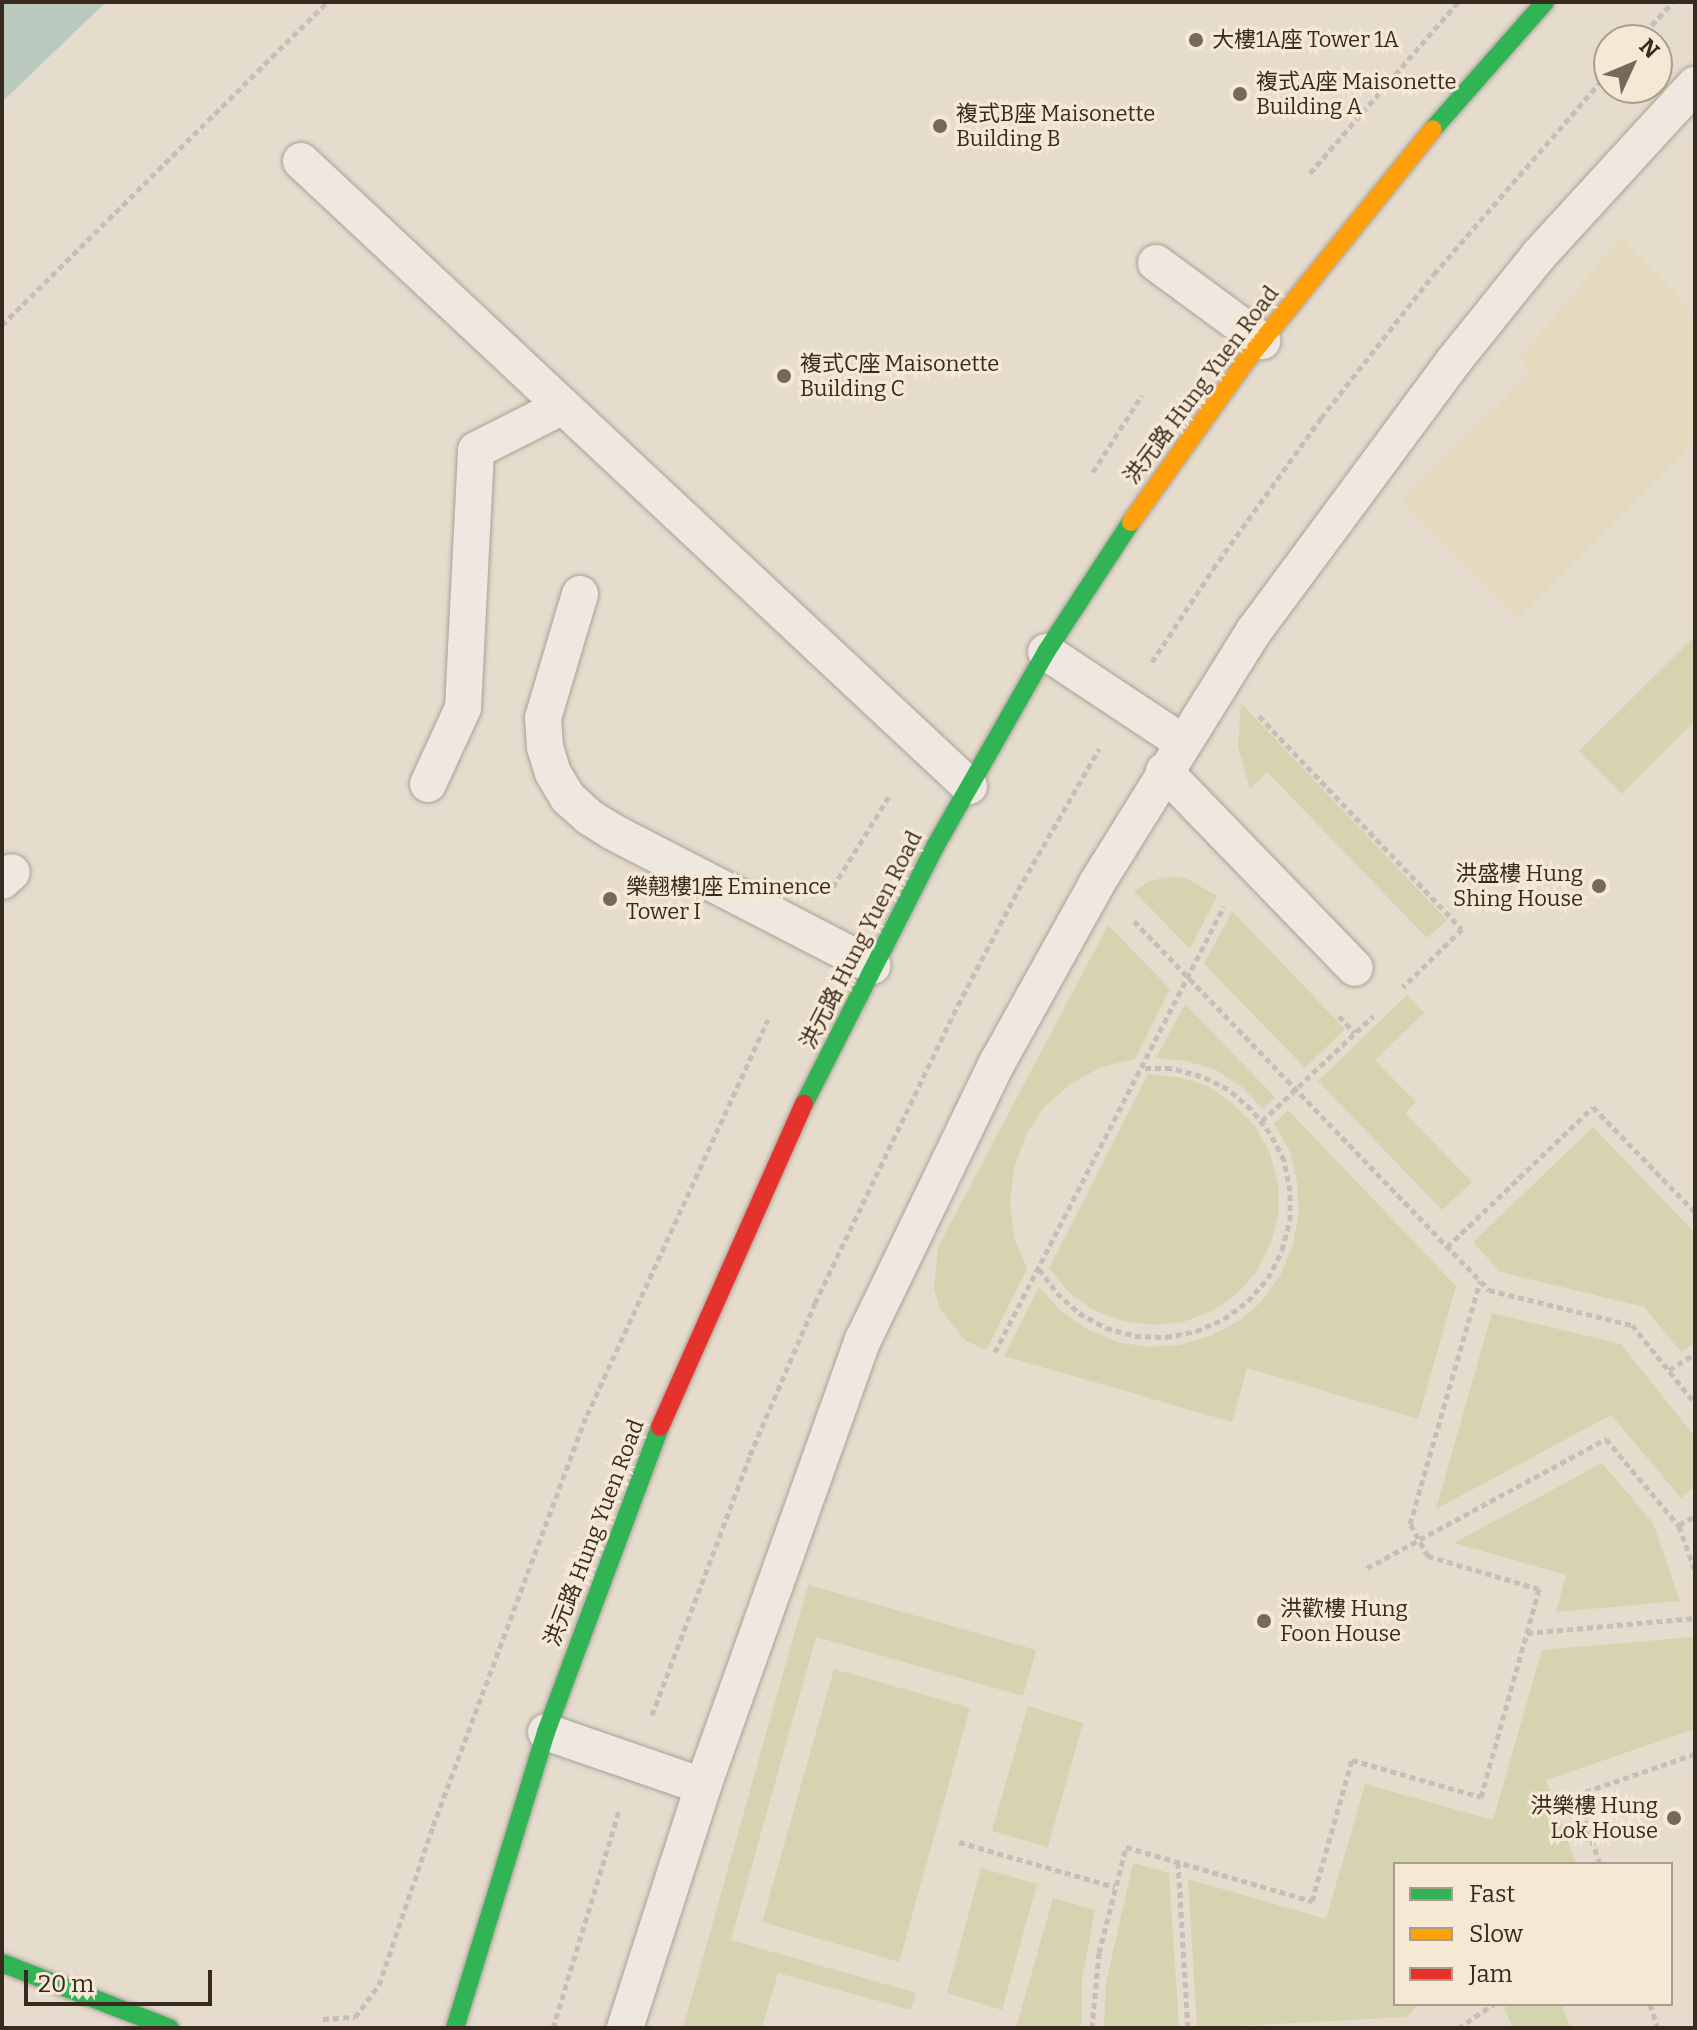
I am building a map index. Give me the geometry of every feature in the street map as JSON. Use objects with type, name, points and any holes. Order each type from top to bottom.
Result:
[{"type":"street","name":"洪元路 Hung Yuen Road","points":[[455,2028],[546,1732],[664,1418],[774,1167],[873,966],[969,786],[1046,652],[1136,514],[1262,341],[1371,203],[1545,2]]},
{"type":"street","points":[[2,1963],[170,2028]]},
{"type":"lane","points":[[625,2028],[703,1786],[863,1340],[997,1063],[1097,883],[1254,631],[1453,362],[1549,244],[1695,85]]},
{"type":"lane","points":[[301,161],[969,786]]},
{"type":"lane","points":[[1156,263],[1262,341]]},
{"type":"lane","points":[[428,784],[463,708],[476,450],[561,407]]},
{"type":"lane","points":[[580,594],[543,718],[545,747],[553,773],[568,798],[589,817],[613,832],[873,966]]},
{"type":"lane","points":[[1046,652],[1173,757],[1355,968]]},
{"type":"lane","points":[[546,1732],[703,1786]]},
{"type":"path","points":[[2,325],[327,2]]},
{"type":"path","points":[[1310,173],[1458,2]]},
{"type":"path","points":[[1653,24],[1673,2]]},
{"type":"path","points":[[833,887],[891,793]]},
{"type":"path","points":[[1097,883],[1489,1290],[1632,1325],[1695,1403]]},
{"type":"path","points":[[995,1352],[1227,899],[1238,910]]},
{"type":"path","points":[[1334,1011],[1355,1033]]},
{"type":"path","points":[[323,2019],[355,2017],[379,1985],[433,1826],[587,1415],[768,1019]]},
{"type":"path","points":[[1039,1268],[1057,1293],[1079,1313],[1106,1328],[1135,1336],[1166,1337],[1196,1331],[1224,1319],[1248,1301],[1268,1278],[1282,1250],[1290,1220],[1290,1191],[1284,1160],[1270,1133],[1251,1109],[1228,1089],[1201,1076],[1171,1068],[1141,1068]]},
{"type":"path","points":[[1447,1247],[1593,1107],[1695,1212]]},
{"type":"path","points":[[1092,2028],[1094,1981],[1126,1847],[1312,1901],[1352,1760],[1481,1797],[1539,1589],[1428,1556],[1410,1524],[1480,1281]]},
{"type":"path","points":[[1669,1370],[1695,1354]]},
{"type":"path","points":[[1367,1568],[1606,1439],[1679,1526],[1695,1571]]},
{"type":"path","points":[[1679,1526],[1695,1516]]},
{"type":"path","points":[[1527,1633],[1695,1618]]},
{"type":"path","points":[[1599,1862],[1576,1795],[1695,1754]]},
{"type":"path","points":[[959,1842],[1115,1887]]},
{"type":"path","points":[[1178,1862],[1188,2028]]},
{"type":"path","points":[[1458,2028],[1491,2006]]},
{"type":"path","points":[[1651,2006],[1658,2028]]},
{"type":"shaded area","points":[[2,2],[106,2],[2,102]]},
{"type":"shaded area","points":[[1621,237],[1695,313],[1695,442],[1518,619],[1401,501],[1531,372],[1519,359]]},
{"type":"shaded area","points":[[1695,636],[1695,721],[1622,794],[1579,751]]},
{"type":"shaded area","points":[[1241,703],[1447,920],[1427,938],[1267,772],[1250,789],[1238,746]]},
{"type":"shaded area","points":[[1168,877],[1186,878],[1217,896],[1190,949],[1134,891],[1150,881]]},
{"type":"shaded area","points":[[1232,911],[1345,1029],[1305,1068],[1204,964]]},
{"type":"shaded area","points":[[1108,925],[1170,989],[1135,1059],[1101,1067],[1071,1084],[1045,1106],[1026,1135],[1014,1168],[1010,1202],[1014,1237],[1027,1269],[986,1350],[966,1341],[940,1309],[934,1289],[938,1247]]},
{"type":"shaded area","points":[[1407,995],[1424,1013],[1375,1060],[1416,1102],[1405,1113],[1472,1182],[1442,1210],[1318,1081]]},
{"type":"shaded area","points":[[1185,1004],[1275,1097],[1263,1109],[1241,1086],[1216,1070],[1186,1061],[1156,1058]]},
{"type":"shaded area","points":[[1148,1074],[1178,1077],[1208,1086],[1233,1104],[1255,1126],[1270,1153],[1278,1183],[1279,1213],[1271,1243],[1257,1271],[1237,1294],[1212,1311],[1183,1322],[1153,1325],[1123,1321],[1093,1310],[1069,1292],[1049,1268]]},
{"type":"shaded area","points":[[1288,1110],[1456,1286],[1418,1419],[1247,1368],[1232,1422],[1004,1356],[1039,1287],[1061,1311],[1087,1329],[1117,1342],[1148,1347],[1180,1345],[1210,1336],[1239,1321],[1262,1301],[1281,1274],[1293,1245],[1299,1214],[1297,1182],[1290,1152],[1274,1123]]},
{"type":"shaded area","points":[[1593,1127],[1695,1233],[1695,1343],[1681,1352],[1644,1307],[1500,1272],[1473,1242]]},
{"type":"shaded area","points":[[1492,1313],[1621,1344],[1695,1437],[1695,1486],[1681,1498],[1611,1415],[1436,1509]]},
{"type":"shaded area","points":[[1602,1463],[1653,1523],[1680,1601],[1556,1612],[1566,1575],[1454,1543]]},
{"type":"shaded area","points":[[808,1585],[1036,1650],[1023,1696],[816,1637],[731,1940],[916,1993],[911,2010],[778,1973],[762,2028],[683,2028]]},
{"type":"shaded area","points":[[1693,1637],[1695,1729],[1546,1780],[1575,1862],[1393,1862],[1393,2006],[1416,2006],[1407,2017],[1197,2028],[1188,1879],[1326,1919],[1365,1784],[1493,1820],[1542,1650]]},
{"type":"shaded area","points":[[834,1669],[970,1708],[899,1962],[762,1922]]},
{"type":"shaded area","points":[[1028,1706],[1083,1723],[1048,1847],[992,1831]]},
{"type":"shaded area","points":[[1133,1863],[1169,1873],[1179,2028],[1104,2028],[1106,1983]]},
{"type":"shaded area","points":[[981,1868],[1037,1884],[1002,2010],[947,1993]]},
{"type":"shaded area","points":[[1053,1898],[1095,1910],[1082,1979],[1081,2028],[1016,2028]]},
{"type":"shaded area","points":[[1562,2006],[1571,2028],[1513,2028],[1504,2008]]},
{"type":"traffic: fast","points":[[1433,129],[1545,2]]},
{"type":"traffic: fast","points":[[804,1104],[936,845],[1046,652],[1131,522]]},
{"type":"traffic: fast","points":[[455,2028],[546,1732],[660,1427]]},
{"type":"traffic: fast","points":[[2,1963],[170,2028]]},
{"type":"traffic: slow","points":[[1131,522],[1245,362],[1433,129]]},
{"type":"traffic: jam","points":[[660,1427],[804,1104]]},
{"type":"place","name":"大樓1A座 Tower 1A","points":[[1196,40]]},
{"type":"place","name":"複式A座 Maisonette Building A","points":[[1240,94]]},
{"type":"place","name":"複式B座 Maisonette Building B","points":[[940,126]]},
{"type":"place","name":"複式C座 Maisonette Building C","points":[[784,376]]},
{"type":"place","name":"洪盛樓 Hung Shing House","points":[[1599,886]]},
{"type":"place","name":"樂翹樓1座 Eminence Tower I","points":[[610,899]]},
{"type":"place","name":"洪歡樓 Hung Foon House","points":[[1264,1621]]},
{"type":"place","name":"洪樂樓 Hung Lok House","points":[[1674,1818]]}]
